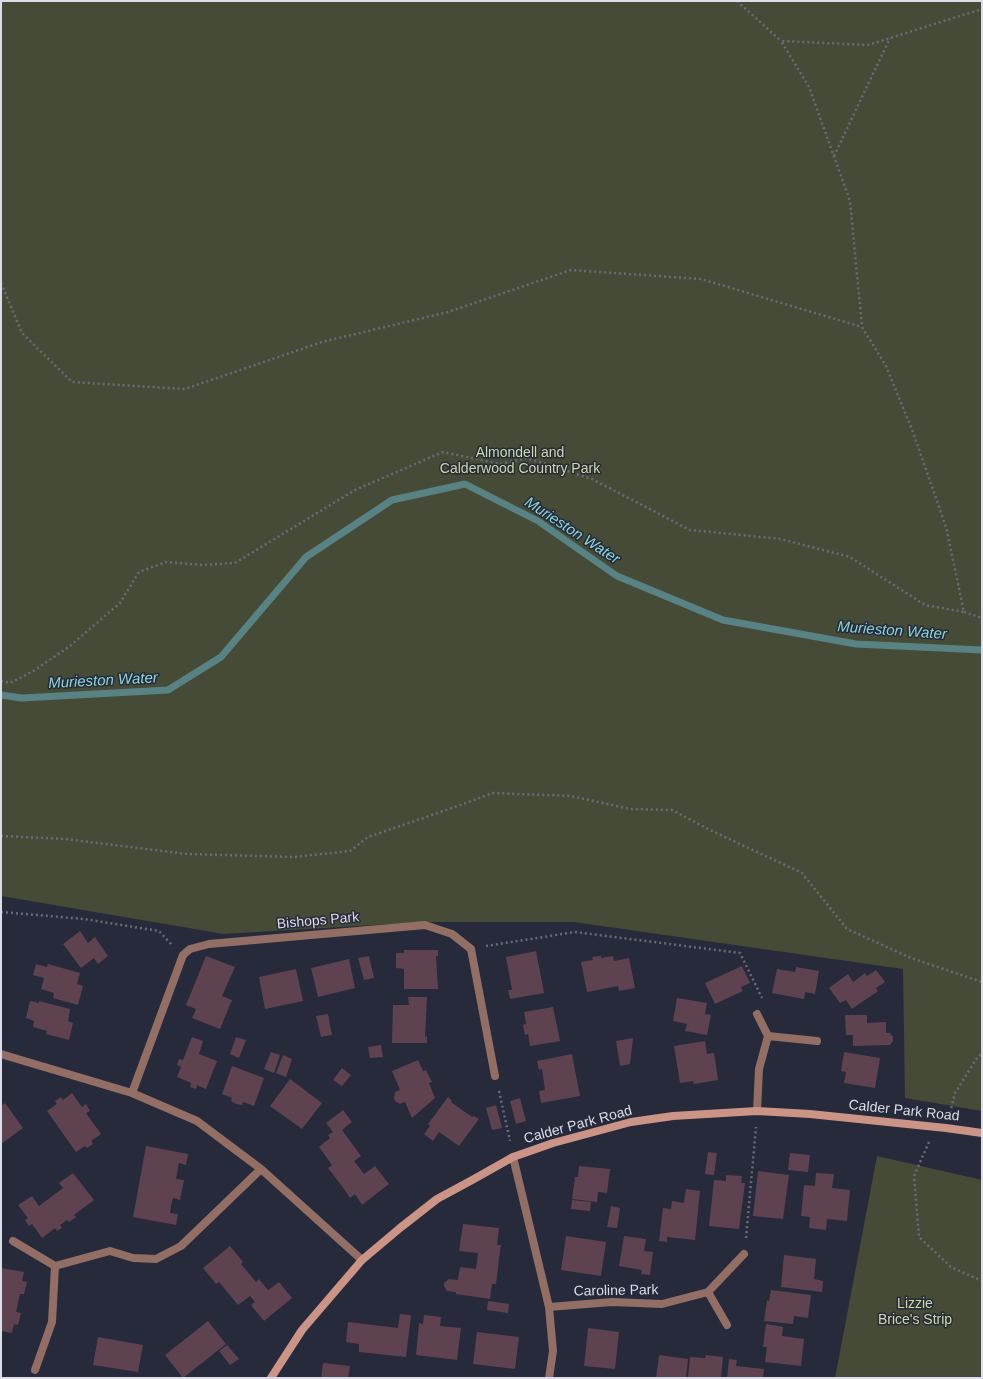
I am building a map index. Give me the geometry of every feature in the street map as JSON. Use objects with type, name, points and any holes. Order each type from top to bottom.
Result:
[{"type":"main road","name":"Calder Park Road","points":[[271,1378],[302,1330],[362,1260],[437,1199],[513,1157],[560,1141],[631,1122],[672,1116],[758,1111],[810,1114],[936,1126],[982,1133]]},
{"type":"street","name":"Bishops Park","points":[[183,956],[190,949],[209,944],[425,925],[452,934],[471,949]]},
{"type":"street","points":[[471,949],[495,1076]]},
{"type":"street","points":[[132,1093],[183,956]]},
{"type":"street","points":[[757,1014],[768,1036],[759,1069],[758,1111]]},
{"type":"street","points":[[768,1036],[817,1041]]},
{"type":"street","points":[[1,1054],[132,1093],[197,1121],[261,1169],[362,1260]]},
{"type":"street","points":[[513,1157],[549,1307],[553,1351],[549,1378]]},
{"type":"street","points":[[14,1240],[55,1266],[110,1251],[133,1258],[156,1259],[181,1246],[261,1169]]},
{"type":"street","points":[[727,1325],[708,1292],[744,1254]]},
{"type":"street","points":[[35,1370],[52,1322],[55,1266]]},
{"type":"street","name":"Caroline Park","points":[[549,1307],[612,1302],[662,1304],[708,1292]]},
{"type":"path","points":[[737,1],[781,41],[809,87],[850,201],[862,327],[886,366],[913,432],[946,527],[964,612]]},
{"type":"path","points":[[781,41],[868,45],[982,9]]},
{"type":"path","points":[[834,156],[890,38]]},
{"type":"path","points":[[1,283],[22,333],[72,382],[185,389],[322,342],[448,312],[571,270],[700,279],[862,327]]},
{"type":"path","points":[[1,681],[10,683],[35,670],[70,646],[120,603],[139,572],[166,562],[202,565],[235,563],[355,490],[443,452],[500,464],[527,458],[592,479],[690,530],[781,539],[850,556],[925,605],[964,612],[982,618]]},
{"type":"path","points":[[1,836],[65,839],[186,854],[294,856],[350,851],[368,837],[455,808],[493,793],[571,796],[630,810],[672,810],[717,834],[802,873],[847,929],[911,958],[982,982]]},
{"type":"path","points":[[1,912],[84,919],[159,931],[183,956]]},
{"type":"path","points":[[471,949],[575,932],[740,953],[766,1005],[757,1014]]},
{"type":"path","points":[[946,1128],[955,1093],[977,1058],[982,1053]]},
{"type":"path","points":[[495,1076],[513,1157]]},
{"type":"path","points":[[744,1254],[758,1111]]},
{"type":"path","points":[[936,1126],[914,1176],[919,1237],[951,1267],[982,1280]]},
{"type":"green space","name":"Almondell and Calderwood Country Park","points":[[1,1],[982,1],[982,1111],[905,1098],[903,969],[574,922],[424,922],[224,934],[1,896]]},
{"type":"green space","name":"Lizzie Brice's Strip","points":[[877,1156],[982,1180],[982,1378],[835,1378]]},
{"type":"building","points":[[80,931],[88,943],[95,937],[108,956],[98,964],[94,958],[81,968],[63,944]]},
{"type":"building","points":[[404,950],[438,950],[438,956],[436,956],[438,989],[404,989],[404,969],[396,968],[396,953],[404,953]]},
{"type":"building","points":[[536,951],[544,993],[510,999],[508,990],[512,990],[506,957]]},
{"type":"building","points":[[206,956],[235,967],[222,996],[232,1000],[220,1029],[192,1018],[196,1009],[186,1005]]},
{"type":"building","points":[[369,956],[374,978],[364,980],[358,958]]},
{"type":"building","points":[[601,956],[601,958],[613,956],[614,961],[629,958],[635,988],[619,991],[618,986],[587,992],[581,962],[593,960],[592,957]]},
{"type":"building","points":[[349,959],[355,988],[318,997],[311,968]]},
{"type":"building","points":[[36,964],[47,967],[48,964],[80,973],[77,984],[83,986],[78,1005],[53,998],[54,993],[41,989],[44,978],[33,975]]},
{"type":"building","points":[[742,966],[750,983],[741,987],[743,991],[715,1004],[705,983]]},
{"type":"building","points":[[796,967],[819,971],[815,994],[805,992],[804,999],[772,993],[777,969],[795,972]]},
{"type":"building","points":[[296,969],[303,1001],[265,1009],[259,977]]},
{"type":"building","points":[[876,970],[885,982],[876,988],[878,991],[852,1009],[846,1000],[840,1003],[829,988],[848,974],[853,982],[865,973],[867,976]]},
{"type":"building","points":[[408,997],[427,997],[425,1037],[427,1036],[427,1043],[392,1043],[393,1005],[409,1005]]},
{"type":"building","points":[[677,998],[707,1003],[705,1014],[711,1015],[707,1035],[685,1031],[687,1024],[673,1021]]},
{"type":"building","points":[[30,1001],[39,1003],[39,1001],[70,1009],[68,1021],[73,1023],[69,1040],[46,1034],[47,1031],[33,1027],[34,1021],[26,1018]]},
{"type":"building","points":[[553,1007],[560,1041],[530,1046],[528,1034],[525,1035],[523,1025],[526,1024],[524,1012]]},
{"type":"building","points":[[328,1014],[332,1035],[321,1037],[316,1016]]},
{"type":"building","points":[[845,1015],[867,1015],[867,1023],[886,1022],[886,1033],[890,1033],[893,1037],[893,1041],[890,1045],[853,1046],[853,1035],[846,1035]]},
{"type":"building","points":[[192,1037],[203,1041],[199,1054],[217,1061],[206,1089],[197,1085],[196,1089],[190,1087],[191,1083],[177,1077],[181,1067],[177,1065],[179,1059],[183,1060]]},
{"type":"building","points":[[236,1037],[246,1040],[239,1058],[230,1054]]},
{"type":"building","points":[[633,1038],[630,1064],[620,1066],[616,1041]]},
{"type":"building","points":[[705,1041],[707,1054],[714,1053],[718,1080],[694,1084],[693,1081],[680,1083],[674,1046]]},
{"type":"building","points":[[381,1045],[383,1057],[370,1058],[368,1047]]},
{"type":"building","points":[[271,1052],[280,1055],[274,1073],[264,1069]]},
{"type":"building","points":[[844,1052],[880,1058],[875,1088],[844,1083],[846,1072],[841,1071]]},
{"type":"building","points":[[572,1054],[580,1096],[541,1103],[539,1091],[545,1090],[542,1069],[539,1070],[537,1061]]},
{"type":"building","points":[[283,1055],[292,1059],[286,1077],[276,1073]]},
{"type":"building","points":[[418,1060],[423,1071],[426,1070],[432,1082],[429,1083],[435,1098],[412,1118],[405,1102],[400,1104],[395,1101],[395,1092],[400,1090],[392,1071]]},
{"type":"building","points":[[232,1066],[264,1078],[254,1106],[243,1102],[242,1105],[236,1104],[231,1101],[232,1098],[222,1094]]},
{"type":"building","points":[[342,1068],[351,1075],[342,1086],[333,1080]]},
{"type":"building","points":[[290,1079],[322,1103],[302,1129],[270,1106]]},
{"type":"building","points":[[72,1093],[82,1107],[86,1104],[90,1111],[86,1113],[101,1134],[91,1141],[93,1144],[87,1148],[85,1146],[76,1152],[47,1111],[57,1104],[55,1101],[61,1097],[63,1100]]},
{"type":"building","points":[[448,1097],[452,1101],[451,1102],[472,1117],[474,1116],[479,1119],[459,1146],[439,1132],[433,1141],[424,1134],[430,1126],[428,1124]]},
{"type":"building","points":[[520,1098],[526,1121],[516,1124],[510,1101]]},
{"type":"building","points":[[5,1103],[23,1128],[1,1144],[1,1106]]},
{"type":"building","points":[[496,1105],[502,1128],[492,1130],[486,1108]]},
{"type":"building","points":[[343,1110],[352,1122],[342,1130],[361,1156],[354,1161],[364,1174],[375,1166],[389,1184],[362,1205],[355,1194],[350,1198],[328,1168],[332,1165],[319,1147],[330,1138],[328,1135],[333,1132],[326,1123]]},
{"type":"building","points":[[146,1146],[188,1154],[186,1165],[179,1163],[176,1179],[184,1180],[180,1200],[173,1198],[171,1206],[170,1213],[178,1214],[176,1225],[133,1217]]},
{"type":"building","points":[[708,1152],[717,1153],[714,1175],[705,1174]]},
{"type":"building","points":[[790,1153],[810,1155],[808,1172],[788,1170]]},
{"type":"building","points":[[579,1166],[610,1169],[607,1193],[598,1192],[597,1202],[572,1199],[575,1177],[578,1177]]},
{"type":"building","points":[[758,1171],[789,1175],[783,1219],[753,1216]]},
{"type":"building","points":[[73,1173],[94,1200],[74,1215],[76,1217],[72,1220],[69,1222],[67,1220],[60,1225],[62,1228],[57,1231],[55,1228],[42,1238],[32,1224],[29,1226],[25,1220],[28,1218],[18,1205],[32,1196],[39,1206],[63,1188],[59,1183]]},
{"type":"building","points":[[816,1173],[834,1174],[832,1188],[850,1190],[847,1221],[827,1219],[826,1230],[809,1228],[810,1217],[801,1216],[804,1185],[815,1186]]},
{"type":"building","points":[[726,1175],[742,1176],[741,1183],[745,1183],[739,1229],[709,1226],[714,1180],[726,1181]]},
{"type":"building","points":[[686,1189],[700,1191],[695,1240],[667,1237],[667,1242],[659,1241],[663,1208],[671,1209],[672,1201],[684,1203]]},
{"type":"building","points":[[572,1200],[591,1202],[590,1211],[571,1209]]},
{"type":"building","points":[[611,1206],[620,1208],[617,1228],[607,1227]]},
{"type":"building","points":[[463,1224],[499,1228],[497,1245],[501,1245],[496,1284],[492,1284],[490,1299],[456,1294],[456,1292],[447,1291],[444,1286],[444,1283],[449,1279],[458,1280],[460,1267],[476,1269],[478,1253],[459,1251]]},
{"type":"building","points":[[566,1236],[606,1242],[601,1276],[561,1270]]},
{"type":"building","points":[[624,1236],[646,1239],[644,1251],[653,1252],[650,1275],[641,1274],[642,1270],[619,1266]]},
{"type":"building","points":[[230,1246],[243,1262],[241,1264],[256,1282],[259,1279],[268,1290],[279,1282],[292,1298],[264,1321],[251,1305],[255,1302],[250,1296],[238,1305],[219,1282],[216,1284],[203,1268]]},
{"type":"building","points":[[784,1255],[816,1259],[814,1279],[823,1281],[822,1292],[781,1287]]},
{"type":"building","points":[[1,1268],[24,1272],[22,1281],[27,1282],[24,1294],[20,1294],[16,1312],[21,1313],[18,1325],[14,1324],[12,1333],[1,1331]]},
{"type":"building","points":[[771,1290],[811,1295],[808,1318],[794,1316],[793,1324],[764,1321],[767,1300],[769,1301]]},
{"type":"building","points":[[488,1301],[509,1304],[508,1313],[487,1310]]},
{"type":"building","points":[[400,1314],[411,1315],[406,1357],[359,1352],[359,1344],[346,1342],[348,1322],[398,1328]]},
{"type":"building","points":[[424,1315],[441,1317],[440,1326],[461,1328],[457,1360],[416,1355],[419,1323],[423,1324]]},
{"type":"building","points":[[208,1321],[226,1344],[183,1378],[165,1355]]},
{"type":"building","points":[[766,1324],[783,1327],[782,1336],[804,1339],[801,1366],[765,1362],[767,1347],[763,1347]]},
{"type":"building","points":[[588,1328],[619,1332],[615,1369],[584,1366]]},
{"type":"building","points":[[477,1332],[519,1337],[515,1369],[473,1364]]},
{"type":"building","points":[[98,1337],[143,1345],[138,1372],[93,1365]]},
{"type":"building","points":[[227,1345],[239,1359],[230,1365],[219,1351]]},
{"type":"building","points":[[659,1355],[688,1359],[686,1378],[656,1378]]},
{"type":"building","points":[[706,1355],[723,1357],[721,1378],[688,1378],[690,1357],[705,1358]]},
{"type":"building","points":[[729,1359],[737,1360],[736,1366],[764,1369],[763,1378],[727,1378]]},
{"type":"building","points":[[323,1363],[350,1366],[348,1378],[321,1378]]},
{"type":"waterway","name":"Murieston Water","points":[[1,695],[22,698],[168,690],[221,657],[306,557],[392,500],[465,484],[538,521],[617,576],[723,620],[856,644],[982,650]]}]
